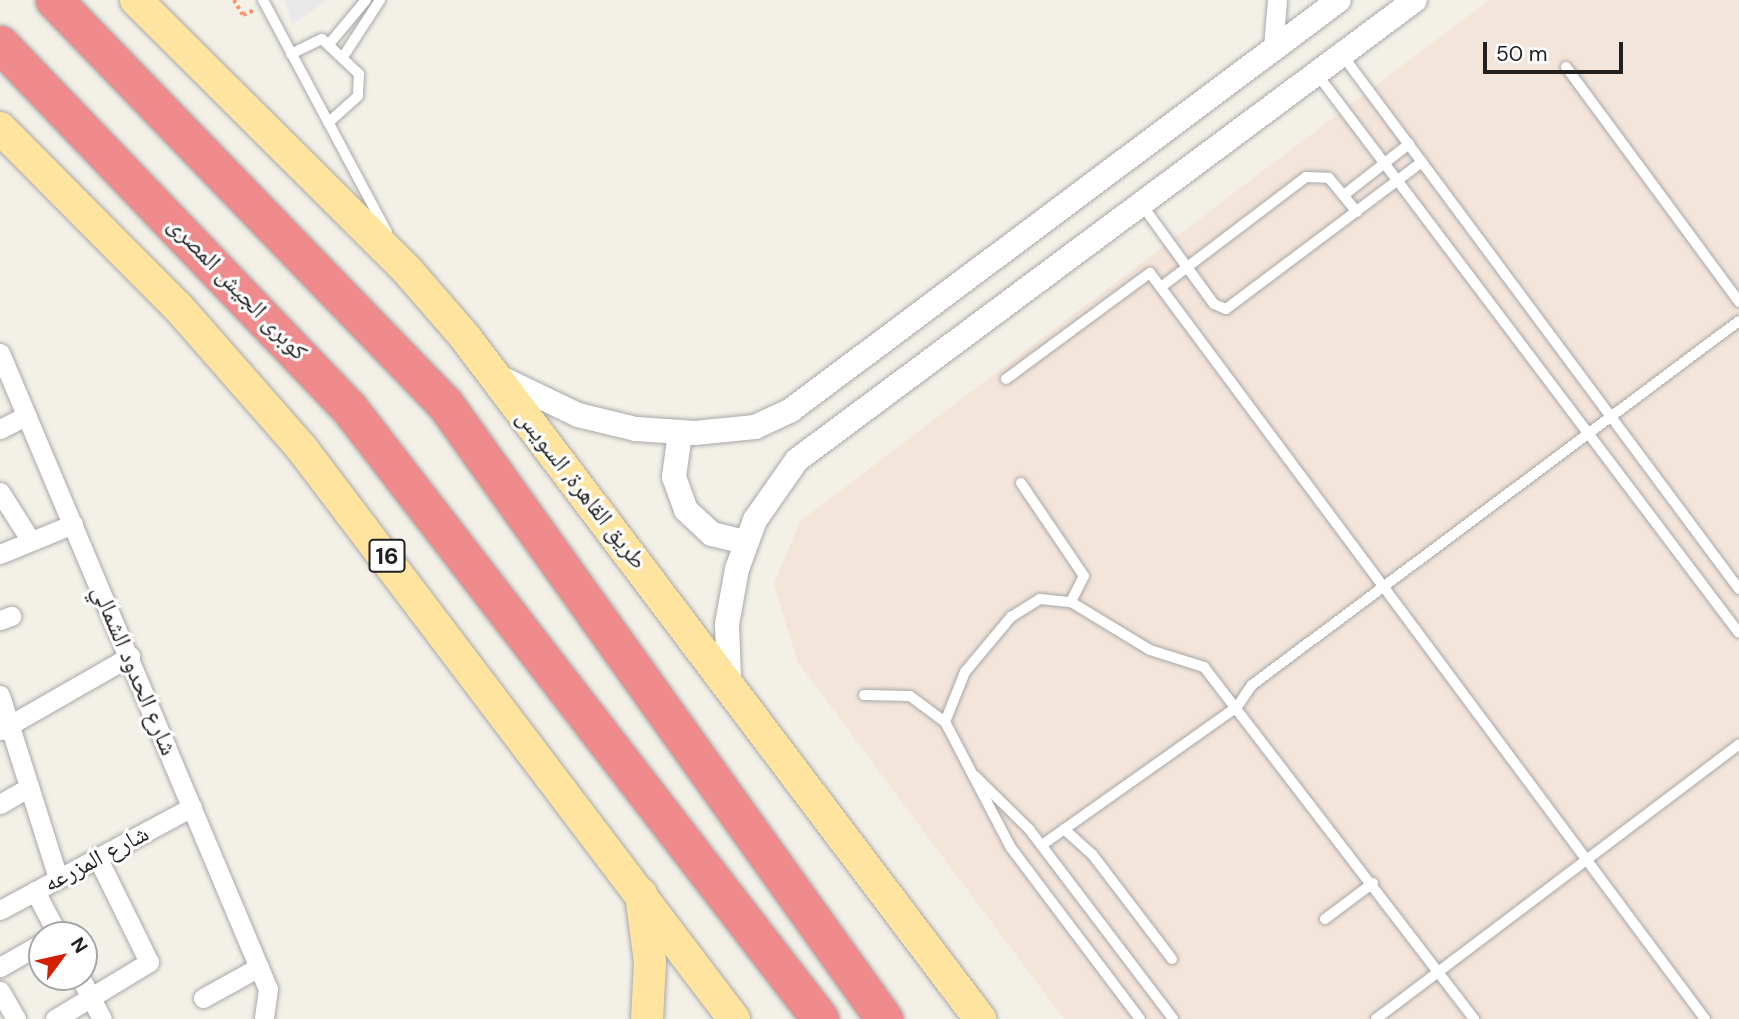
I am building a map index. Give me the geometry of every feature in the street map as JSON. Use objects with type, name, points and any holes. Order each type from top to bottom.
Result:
[{"type":"highway","points":[[54,0],[390,342],[501,480],[884,1019]]},
{"type":"highway","name":"كوبرى الجيش المصرى","points":[[0,44],[292,341],[456,548],[816,1016]]},
{"type":"main road","name":"طريق القاهرة, السويس","points":[[136,0],[407,270],[492,373],[729,680],[980,1019]]},
{"type":"main road","name":"16","points":[[0,128],[179,309],[300,446],[641,892],[734,1019]]},
{"type":"main road","points":[[641,892],[650,962],[647,1019]]},
{"type":"street","points":[[1273,47],[1277,0]]},
{"type":"street","points":[[492,373],[578,415],[680,433],[755,427],[791,410],[1339,0]]},
{"type":"street","points":[[729,680],[727,624],[746,542],[797,460],[1415,0]]},
{"type":"street","name":"شارع الحدود الشمالي","points":[[0,353],[130,656],[268,989],[264,1019]]},
{"type":"street","points":[[0,429],[27,415]]},
{"type":"street","points":[[680,433],[674,477],[686,510],[712,534],[746,542]]},
{"type":"street","points":[[0,492],[31,541]]},
{"type":"street","points":[[0,554],[73,524]]},
{"type":"street","points":[[5,728],[130,656]]},
{"type":"street","points":[[0,695],[5,728],[30,787],[58,878]]},
{"type":"street","points":[[0,804],[30,787]]},
{"type":"street","name":"شارع المزرعه","points":[[0,910],[192,807]]},
{"type":"street","points":[[55,1019],[149,962],[97,857]]},
{"type":"street","points":[[35,891],[51,921]]},
{"type":"street","points":[[0,967],[28,951]]},
{"type":"street","points":[[203,998],[259,967]]},
{"type":"street","points":[[0,991],[16,1019]]},
{"type":"street","points":[[87,991],[102,1019]]},
{"type":"lane","points":[[330,43],[366,0]]},
{"type":"lane","points":[[343,57],[380,0]]},
{"type":"lane","points":[[264,2],[407,270]]},
{"type":"lane","points":[[291,54],[313,40],[330,43],[359,74],[362,89],[328,123]]},
{"type":"lane","points":[[1342,55],[1739,589]]},
{"type":"lane","points":[[1566,67],[1739,302]]},
{"type":"lane","points":[[1317,74],[1739,633]]},
{"type":"lane","points":[[1345,195],[1409,144]]},
{"type":"lane","points":[[1141,204],[1186,268],[1226,310],[1422,162]]},
{"type":"lane","points":[[1161,287],[1306,177],[1329,178],[1357,212]]},
{"type":"lane","points":[[1006,379],[1150,273],[1705,1019]]},
{"type":"lane","points":[[1042,845],[1237,707],[1252,685],[1739,321]]},
{"type":"lane","points":[[1021,483],[1084,576],[1071,602]]},
{"type":"lane","points":[[945,722],[965,672],[1011,617],[1040,599],[1071,602],[1150,650],[1204,667],[1373,883],[1475,1019]]},
{"type":"lane","points":[[864,695],[910,696],[945,722],[1011,848],[1140,1019]]},
{"type":"lane","points":[[1376,1019],[1739,744]]},
{"type":"lane","points":[[969,771],[1042,845],[1173,1019]]},
{"type":"lane","points":[[1064,829],[1092,854],[1172,959]]},
{"type":"lane","points":[[1325,919],[1373,883]]},
{"type":"path","points":[[234,0],[243,15],[264,2]]},
{"type":"shaded area","points":[[284,0],[327,0],[293,24]]},
{"type":"shaded area","points":[[1489,0],[1739,0],[1739,1019],[1064,1019],[798,663],[774,584],[800,521]]}]
